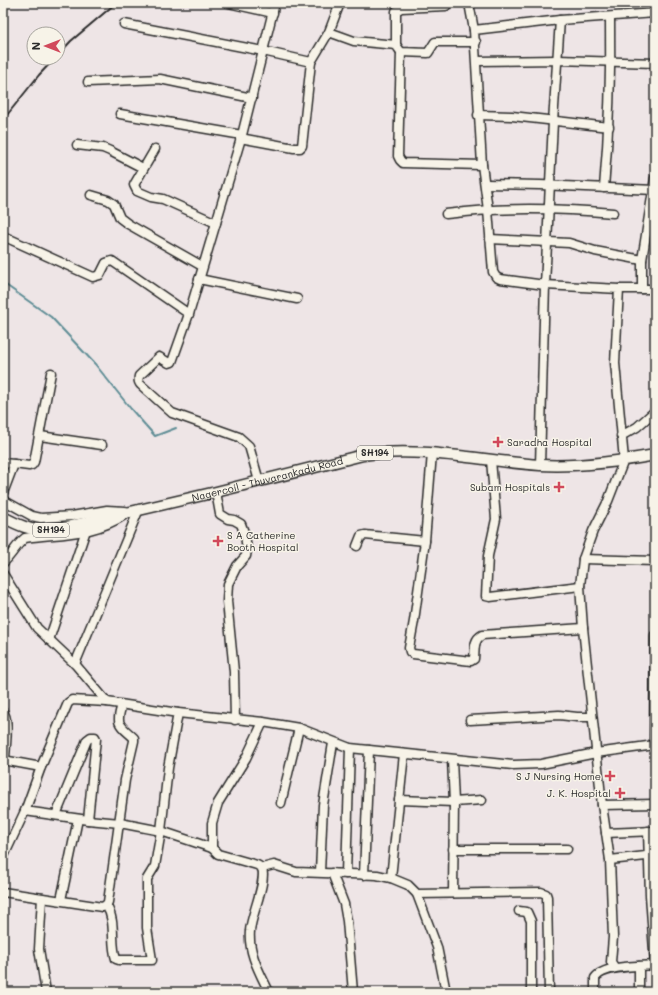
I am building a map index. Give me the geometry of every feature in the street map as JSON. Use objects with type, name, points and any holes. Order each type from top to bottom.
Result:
[{"type":"main road","name":"Nagercoil - Thuvarankadu Road","points":[[3,517],[22,527],[49,531],[216,492],[363,455],[388,451],[432,453],[540,465],[575,465],[655,455]]},
{"type":"street","points":[[228,3],[273,12]]},
{"type":"street","points":[[259,481],[249,446],[239,438],[172,413],[138,381],[139,376],[159,357],[169,363],[172,362],[189,314],[241,137],[275,3]]},
{"type":"street","points":[[120,114],[300,148],[303,145],[312,62],[329,32],[340,3]]},
{"type":"street","points":[[469,3],[476,42],[478,115],[482,165],[488,210],[493,272],[496,277],[500,279],[546,285],[619,289],[655,289]]},
{"type":"street","points":[[446,6],[401,8],[397,10],[396,14],[399,48],[398,156],[403,163],[482,165]]},
{"type":"street","points":[[474,30],[560,20],[655,13]]},
{"type":"street","points":[[604,188],[609,127],[610,17]]},
{"type":"street","points":[[540,465],[550,186],[560,20]]},
{"type":"street","points":[[124,24],[144,26],[312,62]]},
{"type":"street","points":[[329,32],[354,41],[428,53],[435,42],[476,42]]},
{"type":"street","points":[[477,61],[558,60],[655,63]]},
{"type":"street","points":[[88,82],[160,79],[252,98]]},
{"type":"street","points":[[478,115],[512,116],[553,122],[609,127]]},
{"type":"street","points":[[77,145],[107,149],[143,168]]},
{"type":"street","points":[[155,149],[134,185],[137,190],[151,197],[163,199],[216,223]]},
{"type":"street","points":[[642,289],[642,260],[655,178]]},
{"type":"street","points":[[484,184],[654,190]]},
{"type":"street","points":[[91,195],[108,200],[114,204],[120,218],[128,224],[202,266]]},
{"type":"street","points":[[446,214],[488,210],[549,209],[613,213]]},
{"type":"street","points":[[3,236],[93,277],[100,275],[106,263],[112,261],[189,314]]},
{"type":"street","points":[[490,239],[569,243],[595,251],[642,260]]},
{"type":"street","points":[[199,279],[297,299]]},
{"type":"street","points":[[615,968],[611,962],[613,937],[610,860],[592,717],[580,586],[583,559],[593,531],[608,501],[624,460],[615,363],[619,289]]},
{"type":"street","points":[[3,463],[29,466],[33,464],[40,436],[51,373]]},
{"type":"street","points":[[621,436],[637,427],[655,411]]},
{"type":"street","points":[[40,436],[102,445]]},
{"type":"street","points":[[432,453],[425,541],[409,648],[410,652],[413,654],[471,662],[474,659],[476,640],[482,635],[583,628]]},
{"type":"street","points":[[491,460],[496,519],[488,556],[486,596],[490,597],[580,586]]},
{"type":"street","points":[[3,492],[14,464]]},
{"type":"street","points":[[216,492],[220,514],[228,520],[234,520],[241,524],[245,535],[247,550],[246,556],[237,566],[228,584],[227,601],[234,672],[235,720]]},
{"type":"street","points":[[3,500],[32,516],[41,518],[72,516],[107,510],[134,510]]},
{"type":"street","points":[[3,563],[20,541],[25,538],[64,534],[110,524],[134,510]]},
{"type":"street","points":[[75,664],[134,510]]},
{"type":"street","points":[[49,640],[86,530]]},
{"type":"street","points":[[357,546],[361,536],[365,535],[425,541]]},
{"type":"street","points":[[583,559],[655,561]]},
{"type":"street","points":[[3,574],[37,628],[75,664],[107,702]]},
{"type":"street","points":[[3,858],[26,811],[41,767],[69,702],[72,700],[107,702],[178,713],[263,722],[299,728],[333,743],[350,748],[434,756],[452,760],[513,765],[541,764],[596,753],[654,745],[655,635]]},
{"type":"street","points":[[3,892],[102,907],[108,902],[125,780],[134,741],[134,738],[121,726],[119,722],[118,715],[122,705]]},
{"type":"street","points":[[3,712],[5,714],[6,722],[4,760],[41,767]]},
{"type":"street","points":[[106,905],[111,913],[113,921],[116,959],[152,960],[147,928],[147,879],[155,866],[161,832],[168,768],[178,713]]},
{"type":"street","points":[[470,720],[559,715],[578,718],[592,717]]},
{"type":"street","points":[[212,848],[212,823],[218,803],[246,758],[263,722]]},
{"type":"street","points":[[281,803],[299,728]]},
{"type":"street","points":[[56,815],[87,740],[91,737],[95,737],[88,820]]},
{"type":"street","points":[[320,872],[323,805],[333,743]]},
{"type":"street","points":[[346,874],[350,748]]},
{"type":"street","points":[[364,875],[369,750]]},
{"type":"street","points":[[391,878],[404,754]]},
{"type":"street","points":[[452,760],[454,802],[453,893]]},
{"type":"street","points":[[399,800],[454,802],[482,800]]},
{"type":"street","points":[[602,805],[655,804]]},
{"type":"street","points":[[26,811],[78,819],[120,823],[161,832],[212,848],[218,854],[257,864],[262,868],[263,875],[261,889],[250,931],[250,945],[254,962],[269,992]]},
{"type":"street","points":[[61,900],[78,819]]},
{"type":"street","points":[[595,992],[594,978],[597,974],[615,968],[655,965],[652,831],[606,833]]},
{"type":"street","points":[[453,849],[567,849]]},
{"type":"street","points":[[610,860],[652,856]]},
{"type":"street","points":[[262,868],[274,866],[296,872],[377,875],[391,878],[408,885],[417,894],[437,947],[446,992]]},
{"type":"street","points":[[332,873],[344,904],[347,921],[353,992]]},
{"type":"street","points":[[417,894],[541,892],[546,894],[548,897],[549,992]]},
{"type":"street","points":[[42,898],[39,949],[46,992]]},
{"type":"street","points":[[519,911],[526,912],[532,921],[531,992]]},
{"type":"street","points":[[638,966],[639,992]]},
{"type":"waterway","points":[[3,283],[51,317],[95,364],[155,436],[176,428]]},
{"type":"railway","points":[[66,46],[116,3]]},
{"type":"railway","points":[[3,120],[47,66]]},
{"type":"place","name":"Saradha Hospital","points":[[498,442]]},
{"type":"place","name":"Subam Hospitals","points":[[559,487]]},
{"type":"place","name":"S A Catherine Booth Hospital","points":[[218,541]]},
{"type":"place","name":"S J Nursing Home","points":[[610,776]]},
{"type":"place","name":"J. K. Hospital","points":[[620,793]]}]
